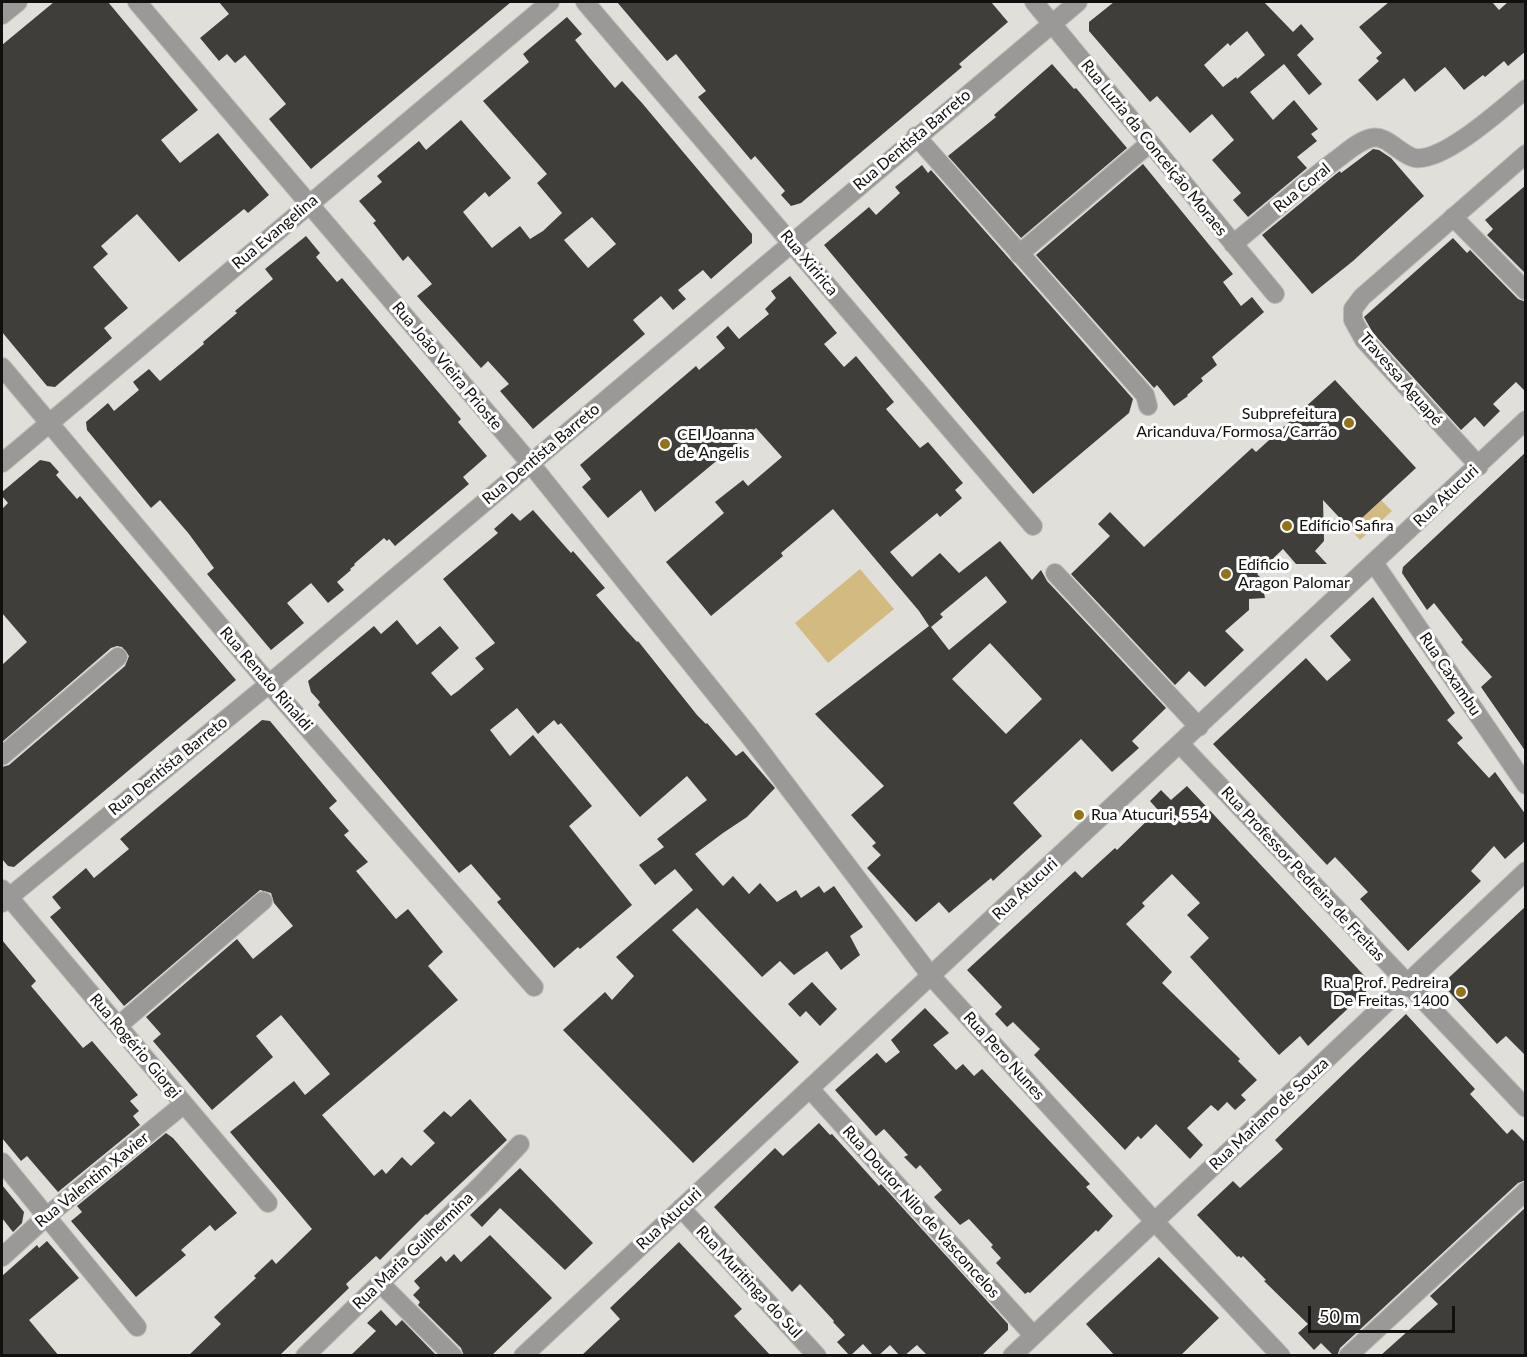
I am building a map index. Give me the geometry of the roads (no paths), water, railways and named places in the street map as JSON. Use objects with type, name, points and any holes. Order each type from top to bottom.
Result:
[{"type":"street","points":[[2,15],[18,2]]},
{"type":"street","name":"Rua João Vieira Prioste","points":[[137,2],[530,463],[750,737]]},
{"type":"street","name":"Rua Evangelina","points":[[2,463],[550,2]]},
{"type":"street","name":"Rua Xiririca","points":[[585,2],[1033,526]]},
{"type":"street","name":"Rua Luzia da Conceição Moraes","points":[[1034,2],[1275,294]]},
{"type":"street","name":"Rua Dentista Barreto","points":[[4,896],[269,684],[916,136],[1078,2]]},
{"type":"street","name":"Rua Coral","points":[[1233,244],[1324,169],[1361,142],[1373,137],[1387,141],[1403,153],[1416,158],[1435,156],[1454,145],[1526,89]]},
{"type":"street","points":[[916,136],[1145,395],[1148,406]]},
{"type":"street","points":[[1019,254],[1150,143]]},
{"type":"street","points":[[1526,154],[1453,217],[1526,291]]},
{"type":"street","name":"Travessa Aguapé","points":[[1453,217],[1362,297],[1354,306],[1352,314],[1356,327],[1364,340],[1479,466]]},
{"type":"street","name":"Rua Renato Rinaldi","points":[[2,367],[269,684],[534,987]]},
{"type":"street","name":"Rua Atucuri","points":[[523,1356],[1526,420]]},
{"type":"street","name":"Rua Caxambu","points":[[1374,563],[1526,784]]},
{"type":"street","points":[[1055,573],[1199,727]]},
{"type":"street","points":[[2,756],[118,657]]},
{"type":"street","name":"Rua Pero Nunes","points":[[750,737],[932,976],[1155,1222],[1281,1356]]},
{"type":"street","name":"Rua Professor Pedreira de Freitas","points":[[1180,744],[1526,1108]]},
{"type":"street","name":"Rua Mariano de Souza","points":[[1012,1356],[1526,871]]},
{"type":"street","name":"Rua Rogério Giorgi","points":[[4,896],[268,1203]]},
{"type":"street","points":[[118,1026],[263,901]]},
{"type":"street","name":"Rua Doutor Nilo de Vasconcelos","points":[[810,1089],[1033,1335]]},
{"type":"street","name":"Rua Valentim Xavier","points":[[2,1257],[47,1216],[184,1104]]},
{"type":"street","name":"Rua Maria Guilhermina","points":[[305,1356],[481,1185],[520,1144]]},
{"type":"street","points":[[2,1162],[137,1327]]},
{"type":"street","points":[[1348,1356],[1526,1191]]},
{"type":"street","name":"Rua Muritinga do Sul","points":[[681,1208],[817,1356]]},
{"type":"street","points":[[380,1283],[453,1356]]},
{"type":"place","name":"Subprefeitura Aricanduva/Formosa/Carrão","points":[[1349,423]]},
{"type":"place","name":"CEI Joanna de Angelis","points":[[665,444]]},
{"type":"place","name":"Edifício Safira","points":[[1287,526]]},
{"type":"place","name":"Edificio Aragon Palomar","points":[[1226,574]]},
{"type":"place","name":"Rua Atucuri, 554","points":[[1079,815]]},
{"type":"place","name":"Rua Prof. Pedreira De Freitas, 1400","points":[[1461,992]]}]
